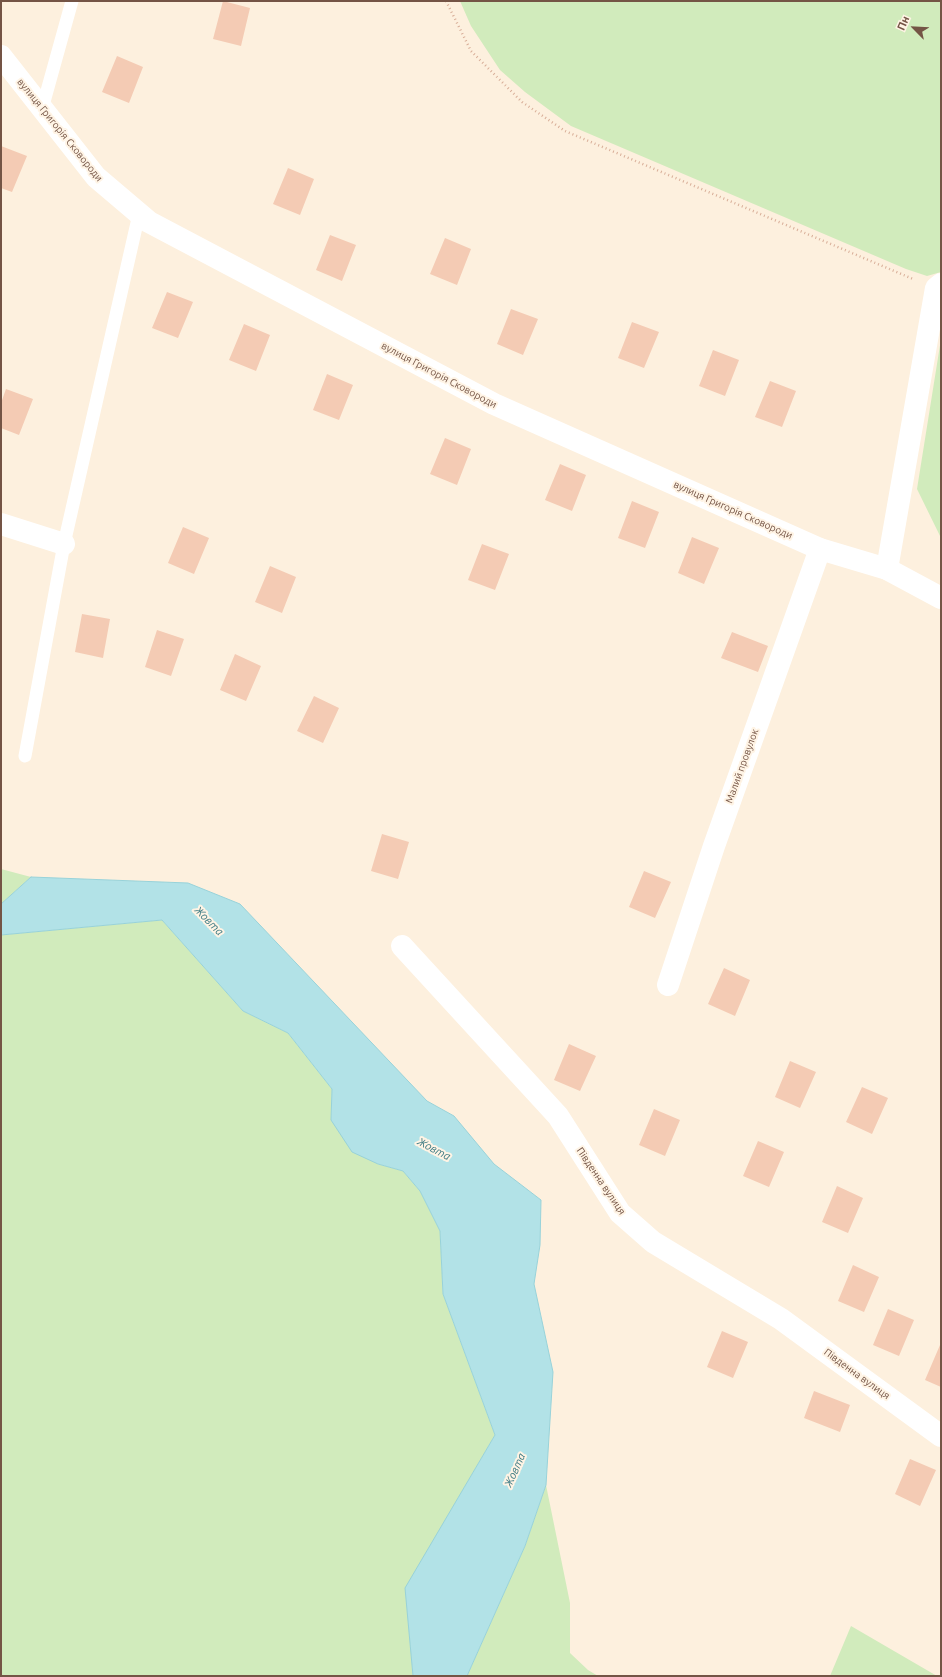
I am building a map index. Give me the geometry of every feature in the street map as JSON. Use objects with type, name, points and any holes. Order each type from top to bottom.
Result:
[{"type":"street","name":"вулиця Григорія Сковороди","points":[[1,56],[96,177],[139,214],[156,226],[494,404],[820,549],[887,569],[941,598]]},
{"type":"street","points":[[887,569],[938,286]]},
{"type":"street","points":[[1,524],[64,544]]},
{"type":"street","name":"Малий провулок","points":[[668,985],[716,839],[820,549]]},
{"type":"street","name":"Південна вулиця","points":[[402,946],[558,1116],[620,1213],[653,1242],[781,1319],[941,1436]]},
{"type":"lane","points":[[42,109],[72,1]]},
{"type":"lane","points":[[25,756],[64,544],[139,214]]},
{"type":"path","points":[[446,1],[471,51],[522,102],[565,131],[938,286]]},
{"type":"green space","points":[[460,1],[941,1],[941,272],[927,276],[906,269],[571,126],[525,92],[500,70],[471,26]]},
{"type":"green space","points":[[941,339],[941,538],[917,489]]},
{"type":"green space","points":[[1,869],[31,877],[1,904]]},
{"type":"green space","points":[[162,920],[243,1011],[288,1033],[332,1089],[331,1120],[378,1164],[403,1171],[420,1191],[440,1231],[443,1294],[495,1435],[406,1588],[413,1676],[1,1676],[1,935]]},
{"type":"green space","points":[[546,1485],[570,1603],[570,1653],[588,1670],[598,1676],[467,1676],[525,1546]]},
{"type":"green space","points":[[851,1626],[937,1676],[830,1676]]},
{"type":"water","name":"Жовта","points":[[31,877],[188,883],[240,904],[427,1101],[454,1116],[494,1164],[541,1200],[540,1245],[534,1284],[553,1372],[546,1485],[525,1546],[467,1676],[413,1676],[405,1588],[495,1435],[443,1294],[440,1231],[420,1191],[403,1171],[378,1164],[352,1152],[331,1120],[332,1089],[288,1033],[243,1011],[162,920],[1,935],[1,904]]},
{"type":"building","points":[[223,1],[250,8],[241,46],[213,39]]},
{"type":"building","points":[[117,56],[143,67],[129,103],[102,92]]},
{"type":"building","points":[[1,146],[27,156],[12,192],[1,188]]},
{"type":"building","points":[[288,168],[314,179],[300,215],[273,204]]},
{"type":"building","points":[[330,235],[356,245],[342,281],[316,270]]},
{"type":"building","points":[[445,238],[471,249],[457,285],[430,274]]},
{"type":"building","points":[[167,292],[193,302],[178,338],[152,328]]},
{"type":"building","points":[[511,309],[538,319],[523,355],[497,344]]},
{"type":"building","points":[[632,322],[659,332],[644,368],[618,358]]},
{"type":"building","points":[[244,324],[270,335],[256,371],[229,360]]},
{"type":"building","points":[[713,350],[739,360],[725,396],[699,386]]},
{"type":"building","points":[[327,374],[353,385],[339,420],[313,410]]},
{"type":"building","points":[[770,381],[796,391],[782,427],[755,417]]},
{"type":"building","points":[[6,389],[33,399],[19,435],[1,428],[1,403]]},
{"type":"building","points":[[445,438],[471,449],[457,485],[430,474]]},
{"type":"building","points":[[560,464],[586,475],[572,511],[545,500]]},
{"type":"building","points":[[632,501],[659,512],[645,548],[618,538]]},
{"type":"building","points":[[183,527],[209,538],[194,574],[168,563]]},
{"type":"building","points":[[692,537],[719,548],[704,584],[678,573]]},
{"type":"building","points":[[482,544],[509,554],[495,590],[468,580]]},
{"type":"building","points":[[270,566],[296,577],[282,613],[255,602]]},
{"type":"building","points":[[82,614],[110,619],[103,658],[75,652]]},
{"type":"building","points":[[157,630],[184,639],[171,676],[145,667]]},
{"type":"building","points":[[732,632],[768,646],[758,672],[721,658]]},
{"type":"building","points":[[235,654],[261,666],[246,701],[220,690]]},
{"type":"building","points":[[314,696],[339,708],[323,743],[297,731]]},
{"type":"building","points":[[382,834],[409,842],[398,879],[371,871]]},
{"type":"building","points":[[644,871],[671,882],[655,918],[629,907]]},
{"type":"building","points":[[724,968],[750,980],[735,1016],[708,1004]]},
{"type":"building","points":[[569,1044],[596,1056],[580,1091],[554,1080]]},
{"type":"building","points":[[790,1061],[816,1072],[800,1108],[775,1097]]},
{"type":"building","points":[[862,1087],[888,1098],[872,1134],[846,1122]]},
{"type":"building","points":[[654,1109],[680,1120],[665,1156],[639,1145]]},
{"type":"building","points":[[758,1141],[784,1152],[769,1187],[743,1176]]},
{"type":"building","points":[[837,1186],[863,1198],[848,1233],[822,1222]]},
{"type":"building","points":[[853,1265],[879,1277],[864,1312],[838,1301]]},
{"type":"building","points":[[888,1309],[914,1320],[899,1356],[873,1345]]},
{"type":"building","points":[[722,1331],[748,1342],[733,1378],[707,1367]]},
{"type":"building","points":[[941,1345],[941,1387],[925,1380]]},
{"type":"building","points":[[814,1391],[850,1405],[840,1432],[804,1418]]},
{"type":"building","points":[[910,1459],[936,1470],[920,1506],[895,1494]]}]
